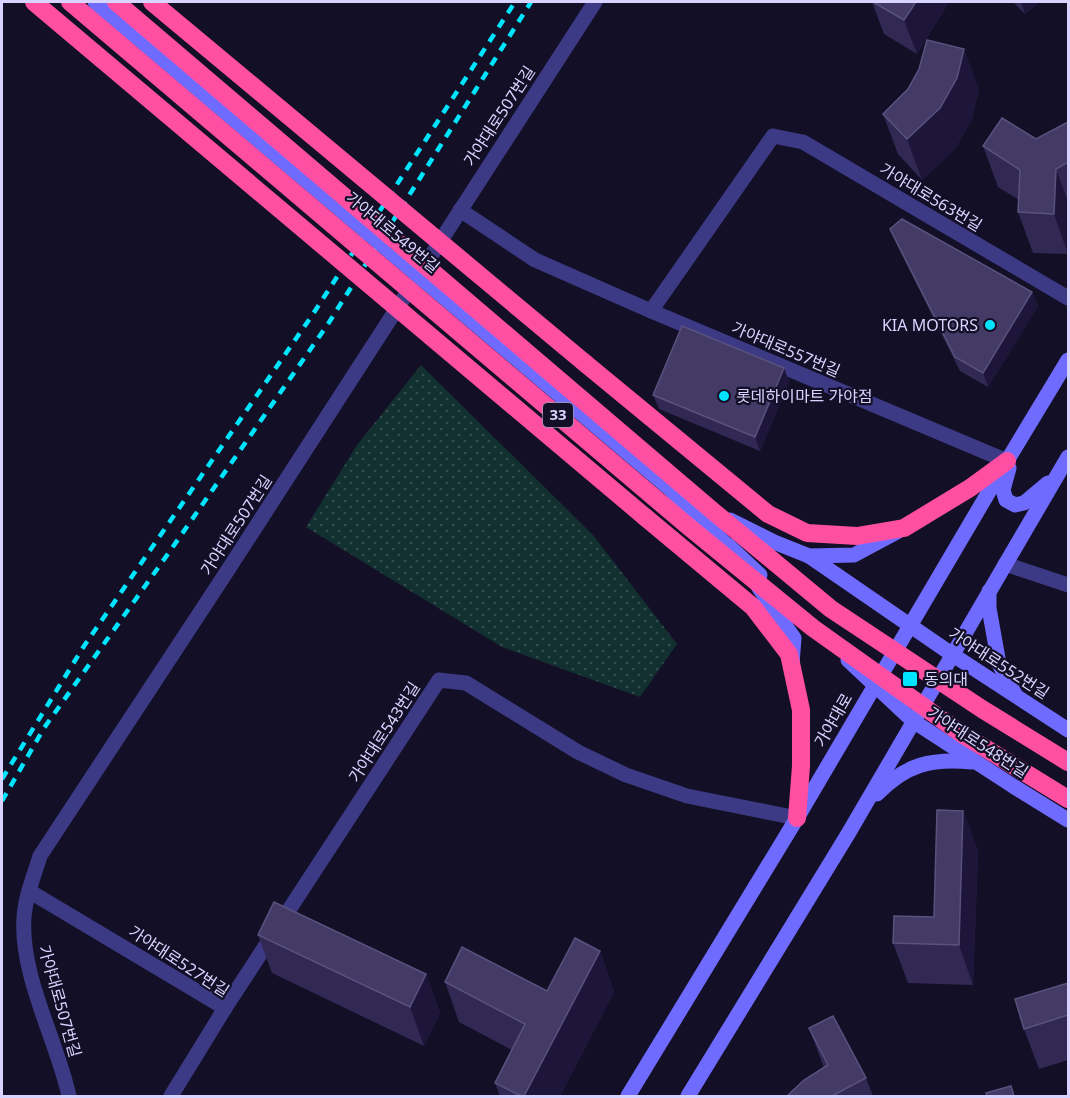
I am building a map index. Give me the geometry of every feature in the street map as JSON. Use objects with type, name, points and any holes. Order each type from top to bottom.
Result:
[{"type":"highway","points":[[34,2],[753,607],[789,654],[801,710],[801,766],[797,818]]},
{"type":"highway","name":"33","points":[[70,2],[680,519],[813,628],[962,734],[1068,799]]},
{"type":"highway","name":"33","points":[[116,2],[831,609],[982,709],[1068,762]]},
{"type":"highway","points":[[152,2],[768,514],[807,533],[857,537],[904,528],[970,488],[1010,456]]},
{"type":"street","name":"가야대로549번길","points":[[95,2],[669,488]]},
{"type":"street","name":"가야대로507번길","points":[[69,1096],[41,1010],[24,947],[24,917],[40,856],[595,2]]},
{"type":"street","name":"가야대로563번길","points":[[651,311],[773,136],[803,142],[1068,298]]},
{"type":"street","name":"가야대로557번길","points":[[460,210],[536,260],[651,311],[1010,456]]},
{"type":"street","name":"가야대로","points":[[628,1096],[797,818],[1068,360]]},
{"type":"street","points":[[1010,456],[1003,490],[1006,500],[1015,505],[1024,503],[1059,473]]},
{"type":"street","points":[[688,1096],[861,811],[1068,458]]},
{"type":"street","points":[[669,488],[728,545],[794,638],[792,668]]},
{"type":"street","points":[[669,488],[774,542],[809,556],[854,555],[904,528]]},
{"type":"street","name":"가야대로548번길","points":[[728,545],[913,721],[1068,820]]},
{"type":"street","name":"가야대로552번길","points":[[809,556],[953,655],[1068,730]]},
{"type":"street","points":[[1005,564],[1068,585]]},
{"type":"street","points":[[989,591],[989,608],[999,664],[1017,696]]},
{"type":"street","name":"가야대로543번길","points":[[225,1008],[439,680],[466,683],[578,752],[626,776],[687,796],[797,818]]},
{"type":"street","points":[[861,811],[889,782],[910,768],[929,761],[947,759],[976,762]]},
{"type":"street","name":"가야대로527번길","points":[[29,891],[225,1008],[171,1096]]},
{"type":"green space","points":[[421,365],[593,535],[677,644],[640,697],[502,647],[306,527],[357,445]]},
{"type":"building","points":[[873,2],[916,2],[904,20]]},
{"type":"building","points":[[927,40],[964,49],[957,78],[940,108],[907,139],[883,114],[908,89],[919,69]]},
{"type":"building","points":[[1002,118],[1036,139],[1068,122],[1068,162],[1056,169],[1054,214],[1018,212],[1020,170],[983,146]]},
{"type":"building","points":[[902,219],[1032,292],[983,373],[955,357],[890,229]]},
{"type":"building","name":"롯데하이마트 가야점","points":[[682,326],[784,368],[755,437],[653,395]]},
{"type":"building","points":[[937,810],[963,811],[959,945],[893,943],[894,916],[934,917]]},
{"type":"building","points":[[274,902],[426,974],[410,1007],[258,935]]},
{"type":"building","points":[[575,938],[600,951],[524,1096],[521,1096],[495,1083],[525,1024],[445,982],[462,947],[547,991]]},
{"type":"building","points":[[1068,983],[1068,1015],[1024,1029],[1015,999]]},
{"type":"building","points":[[833,1016],[866,1078],[832,1096],[787,1096],[804,1080],[828,1065],[809,1028]]},
{"type":"building","points":[[1011,1086],[1014,1096],[987,1096],[986,1093]]},
{"type":"railway","points":[[2,779],[84,646],[313,314],[515,2]]},
{"type":"railway","points":[[2,801],[44,728],[328,324],[531,2]]},
{"type":"place","name":"KIA MOTORS","points":[[990,325]]},
{"type":"place","name":"롯데하이마트 가야점","points":[[724,396]]},
{"type":"place","name":"동의대","points":[[910,679]]}]
